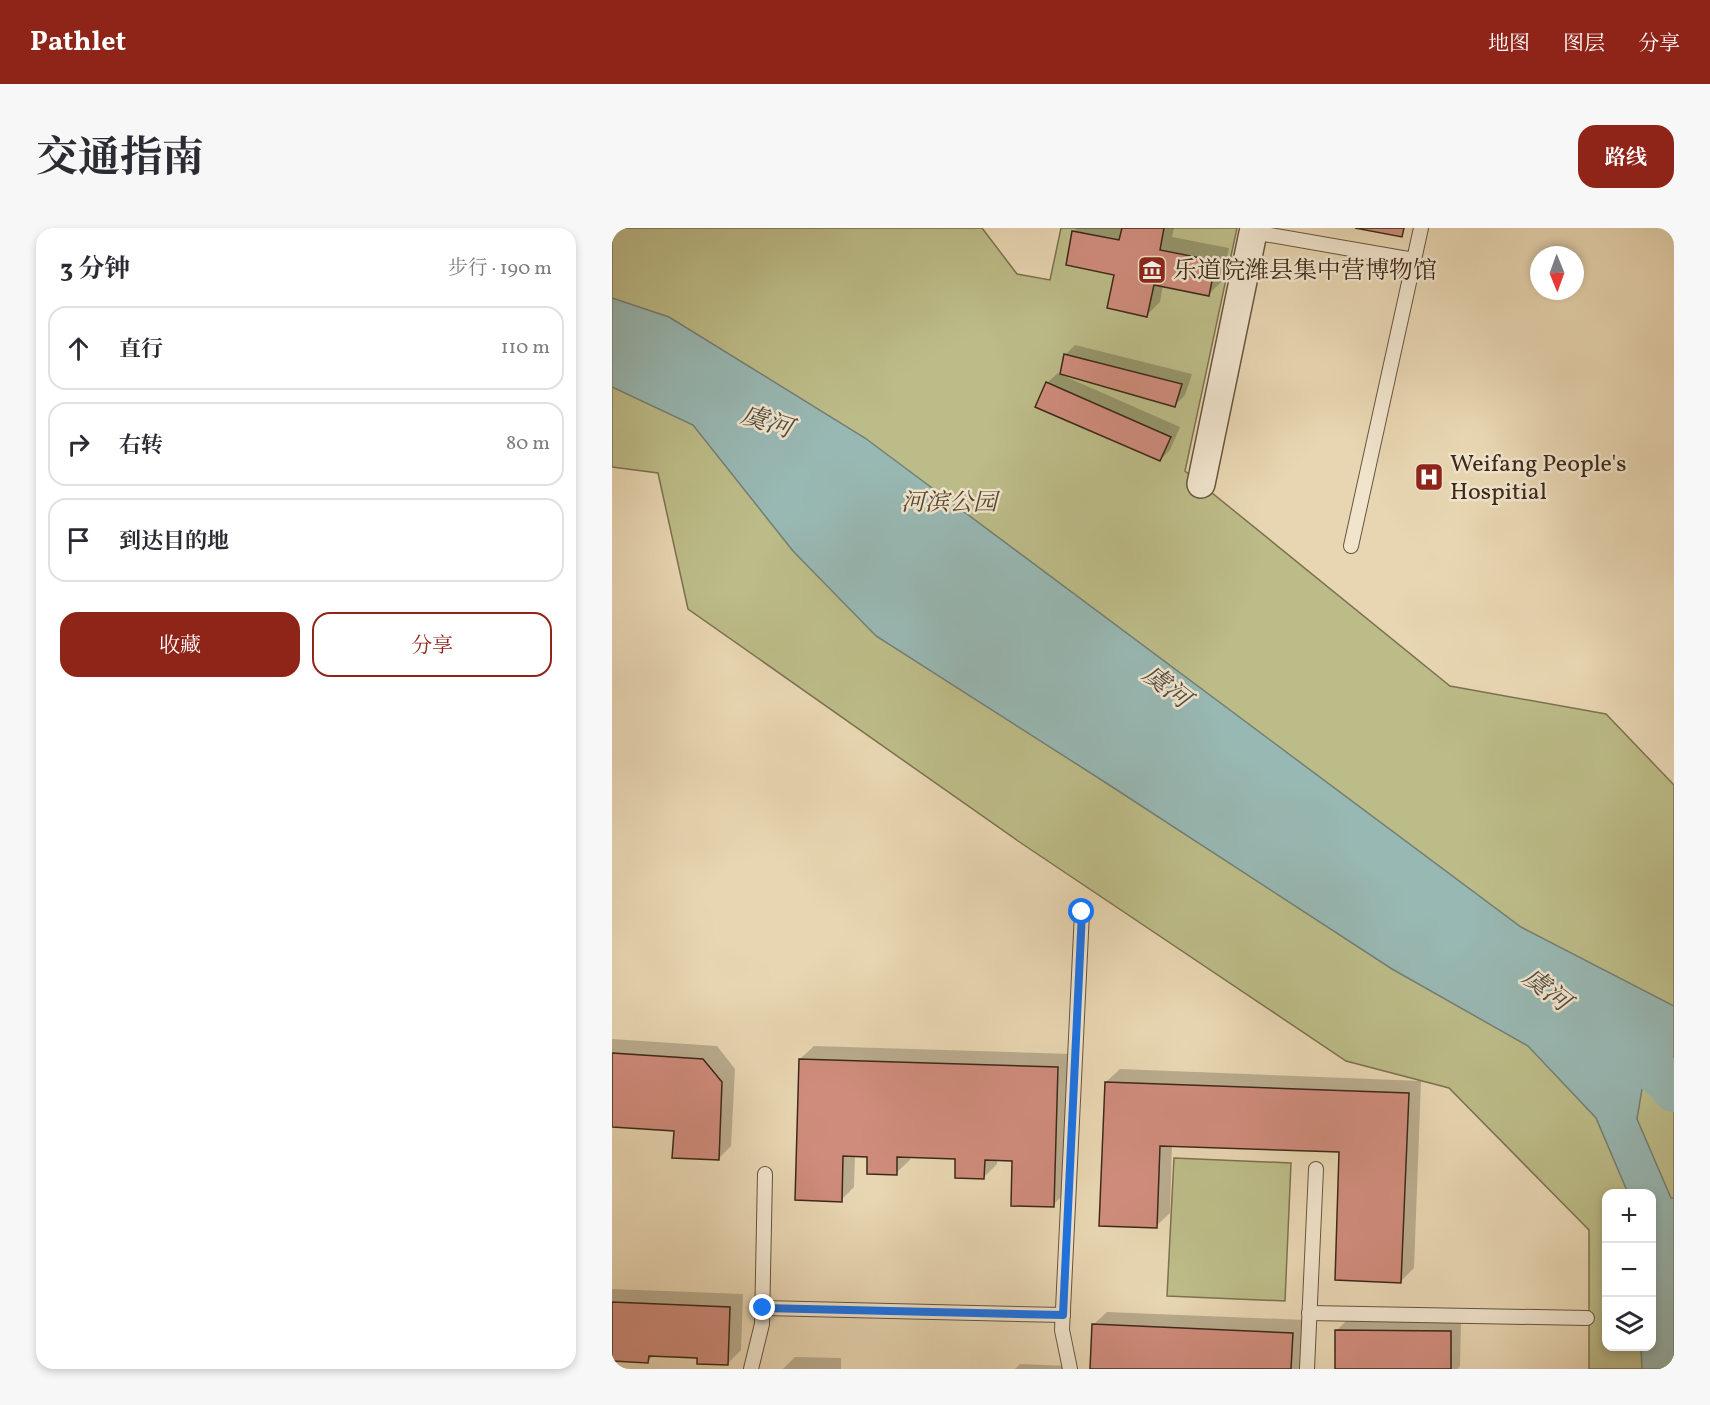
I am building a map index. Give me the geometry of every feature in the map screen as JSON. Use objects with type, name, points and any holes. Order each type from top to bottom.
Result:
[{"type":"street","points":[[1201,484],[1253,230]]},
{"type":"lane","points":[[1351,546],[1421,228]]},
{"type":"lane","points":[[1253,230],[1414,260]]},
{"type":"lane","points":[[1070,1369],[1062,1330],[1082,912]]},
{"type":"lane","points":[[1307,1369],[1316,1169]]},
{"type":"lane","points":[[750,1369],[762,1324],[765,1174]]},
{"type":"lane","points":[[763,1308],[1063,1315]]},
{"type":"lane","points":[[1309,1313],[1587,1318]]},
{"type":"green space","name":"河滨公园","points":[[612,228],[982,228],[1017,274],[1050,280],[1061,228],[1237,228],[1185,471],[1450,686],[1606,714],[1674,785],[1674,1369],[1589,1369],[1589,1230],[1449,1088],[1346,1061],[1018,841],[688,609],[658,473],[612,467]]},
{"type":"green space","points":[[1174,1158],[1291,1163],[1285,1301],[1167,1296]]},
{"type":"water","points":[[612,298],[669,317],[865,438],[1521,927],[1674,1006],[1674,1071],[1642,1089],[1637,1119],[1671,1198],[1674,1198],[1674,1369],[1642,1369],[1641,1351],[1656,1351],[1656,1189],[1626,1189],[1596,1118],[1528,1046],[1392,969],[876,636],[793,551],[693,425],[612,387]]},
{"type":"building","name":"乐道院潍县集中营博物馆","points":[[1122,228],[1164,228],[1160,250],[1216,261],[1209,296],[1154,285],[1147,317],[1107,308],[1114,275],[1066,265],[1072,231],[1119,240]]},
{"type":"building","points":[[1355,228],[1404,228],[1402,237]]},
{"type":"building","points":[[1064,354],[1182,384],[1175,407],[1060,374]]},
{"type":"building","points":[[1046,382],[1171,437],[1160,461],[1035,407]]},
{"type":"building","points":[[612,1053],[703,1059],[722,1082],[719,1160],[672,1158],[674,1131],[612,1127]]},
{"type":"building","points":[[799,1059],[1058,1067],[1054,1207],[1011,1206],[1012,1161],[985,1160],[984,1179],[955,1178],[955,1159],[897,1157],[897,1175],[867,1174],[867,1157],[843,1156],[842,1202],[795,1200]]},
{"type":"building","points":[[1105,1082],[1409,1093],[1401,1283],[1335,1280],[1339,1152],[1160,1146],[1157,1228],[1099,1226]]},
{"type":"building","points":[[612,1302],[730,1307],[728,1365],[697,1364],[697,1358],[649,1356],[648,1363],[612,1361]]},
{"type":"building","points":[[1092,1324],[1293,1333],[1291,1369],[1090,1369]]},
{"type":"building","points":[[1335,1330],[1451,1331],[1451,1369],[1335,1369]]},
{"type":"waterway","name":"虞河","points":[[1616,1040],[1672,1085],[1674,1090]]},
{"type":"place","name":"乐道院潍县集中营博物馆","points":[[1152,270]]},
{"type":"place","name":"Weifang People's Hospitial","points":[[1429,477]]},
{"type":"route","points":[[763,1308],[1063,1315],[1082,912]]}]
